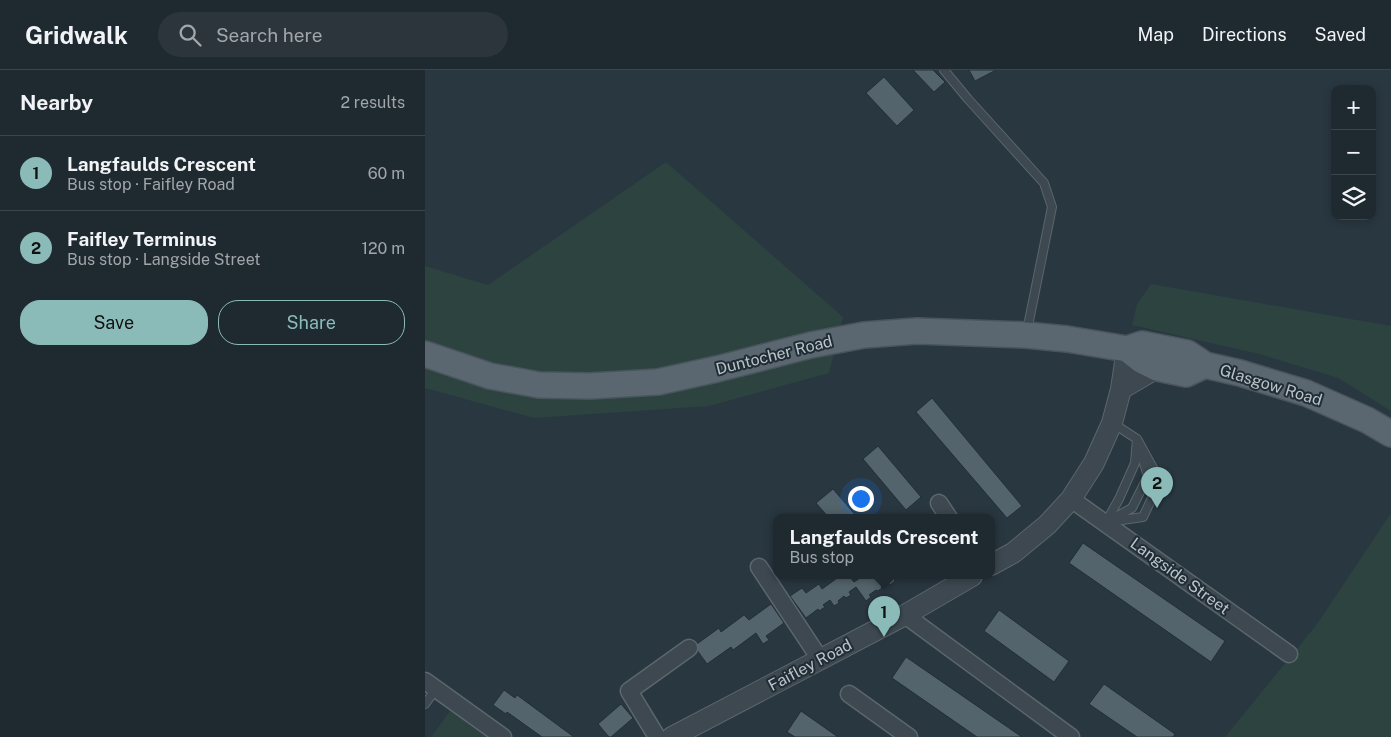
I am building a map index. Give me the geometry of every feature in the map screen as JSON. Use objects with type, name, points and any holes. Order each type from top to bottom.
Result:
[{"type":"main road","name":"Duntocher Road","points":[[425,354],[490,376],[539,385],[590,386],[657,382],[811,345],[864,335],[917,331],[1026,335],[1067,339],[1127,349]]},
{"type":"main road","name":"Glasgow Road","points":[[1127,349],[1142,344],[1187,353],[1205,365],[1240,373],[1306,393],[1367,420],[1391,434]]},
{"type":"main road","name":"Glasgow Road","points":[[1127,349],[1141,360],[1157,368],[1186,374],[1205,365]]},
{"type":"street","points":[[995,563],[1013,553],[1047,525],[1071,499],[1094,463],[1112,422],[1121,389],[1127,349]]},
{"type":"street","points":[[1121,389],[1157,368]]},
{"type":"street","name":"Langside Street","points":[[1071,499],[1106,522],[1289,654]]},
{"type":"street","points":[[939,503],[946,514]]},
{"type":"street","points":[[759,567],[819,660]]},
{"type":"street","name":"Faifley Road","points":[[672,737],[905,615],[967,579]]},
{"type":"street","points":[[905,615],[1071,737]]},
{"type":"street","points":[[657,737],[629,691],[689,648]]},
{"type":"street","points":[[431,685],[503,737]]},
{"type":"street","points":[[849,694],[909,737]]},
{"type":"lane","points":[[944,70],[1044,183],[1052,207],[1026,335]]},
{"type":"lane","points":[[1106,522],[1143,517],[1160,481],[1137,439],[1112,422]]},
{"type":"lane","points":[[1106,522],[1119,499],[1135,462],[1137,439]]},
{"type":"lane","points":[[1106,522],[1132,508],[1147,476],[1137,439]]},
{"type":"lane","points":[[425,704],[431,685]]},
{"type":"green space","points":[[666,162],[843,317],[829,373],[709,406],[534,418],[425,388],[425,266],[488,285]]},
{"type":"green space","points":[[1151,284],[1391,326],[1391,411],[1338,378],[1259,354],[1132,325],[1137,304]]},
{"type":"green space","points":[[1391,513],[1391,737],[1225,737],[1317,624]]},
{"type":"green space","points":[[452,708],[489,734],[487,737],[432,736]]},
{"type":"building","points":[[913,70],[933,70],[945,82],[934,92]]},
{"type":"building","points":[[969,70],[996,70],[975,81]]},
{"type":"building","points":[[884,77],[914,110],[897,126],[866,93]]},
{"type":"building","points":[[932,398],[1022,506],[1007,518],[916,412]]},
{"type":"building","points":[[878,446],[921,497],[906,510],[863,459]]},
{"type":"building","points":[[833,489],[855,514],[826,514],[816,503]]},
{"type":"building","points":[[1083,543],[1225,641],[1211,662],[1069,563]]},
{"type":"building","points":[[836,579],[852,579],[854,582],[858,579],[894,579],[895,581],[890,585],[887,581],[881,586],[882,588],[869,595],[871,597],[866,601],[856,587],[849,592],[851,595],[846,598],[844,596],[838,601],[839,603],[834,606],[830,600],[823,605],[825,607],[819,611],[818,609],[806,618],[790,596],[802,588],[806,593],[819,584],[822,589]]},
{"type":"building","points":[[771,604],[784,623],[766,636],[769,640],[763,644],[756,633],[733,650],[731,647],[707,664],[694,646],[719,628],[721,632],[744,615],[749,620]]},
{"type":"building","points":[[999,610],[1069,661],[1054,682],[984,631]]},
{"type":"building","points":[[906,657],[1022,737],[977,737],[892,678]]},
{"type":"building","points":[[1104,684],[1175,734],[1173,737],[1137,737],[1089,704]]},
{"type":"building","points":[[504,690],[515,698],[517,695],[574,737],[542,737],[507,712],[506,714],[493,705]]},
{"type":"building","points":[[621,704],[633,718],[609,737],[598,724]]},
{"type":"building","points":[[801,711],[838,737],[795,737],[787,732]]},
{"type":"place","name":"Faifley Terminus","points":[[1157,508]]},
{"type":"place","name":"Langfaulds Crescent","points":[[884,637]]}]
